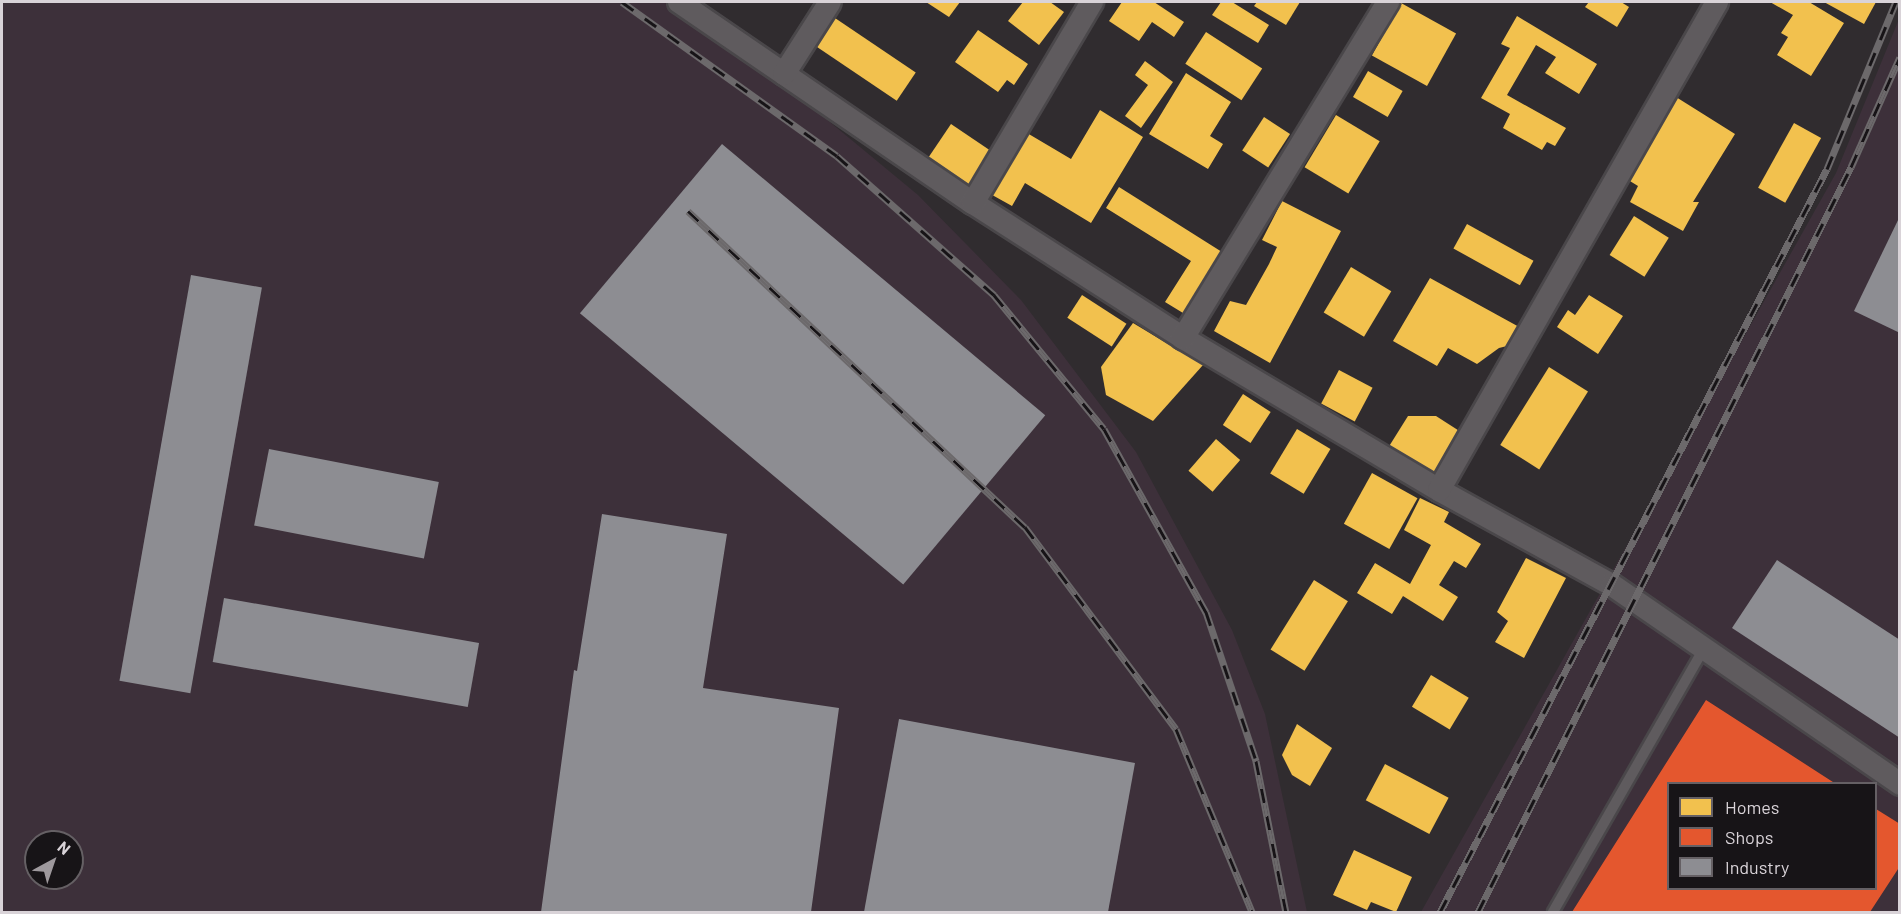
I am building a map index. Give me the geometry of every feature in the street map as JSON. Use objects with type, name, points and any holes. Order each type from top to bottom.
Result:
[{"type":"street","points":[[679,2],[973,203],[1182,338],[1439,490],[1612,585],[1899,784]]},
{"type":"street","points":[[784,74],[830,2]]},
{"type":"street","points":[[973,203],[1092,2]]},
{"type":"street","points":[[1182,338],[1388,2]]},
{"type":"street","points":[[1439,490],[1717,2]]},
{"type":"lane","points":[[1553,912],[1704,648]]},
{"type":"shaded area","points":[[2,2],[670,2],[796,94],[918,195],[1021,300],[1136,452],[1232,630],[1265,714],[1307,912],[2,912]]},
{"type":"shaded area","points":[[1899,19],[1899,912],[1421,912],[1836,173]]},
{"type":"building: Homes","points":[[926,2],[960,2],[949,17]]},
{"type":"building: Homes","points":[[1023,2],[1050,2],[1064,12],[1039,45],[1008,21]]},
{"type":"building: Homes","points":[[1122,2],[1154,2],[1184,22],[1174,37],[1152,22],[1139,41],[1109,21]]},
{"type":"building: Homes","points":[[1221,2],[1232,2],[1269,25],[1258,43],[1212,15]]},
{"type":"building: Homes","points":[[1257,2],[1300,2],[1286,25],[1254,6]]},
{"type":"building: Homes","points":[[1589,2],[1621,2],[1629,7],[1617,27],[1585,7]]},
{"type":"building: Homes","points":[[1770,2],[1809,2],[1844,23],[1811,76],[1777,55],[1788,37],[1781,33],[1793,15]]},
{"type":"building: Homes","points":[[1824,2],[1876,2],[1864,24]]},
{"type":"building: Homes","points":[[1401,3],[1456,34],[1427,86],[1372,55]]},
{"type":"building: Homes","points":[[832,16],[916,72],[897,101],[813,44]]},
{"type":"building: Homes","points":[[1517,16],[1597,64],[1579,94],[1545,73],[1556,57],[1536,45],[1507,95],[1566,128],[1555,146],[1547,142],[1542,150],[1503,128],[1510,114],[1481,98],[1510,48],[1501,44]]},
{"type":"building: Homes","points":[[978,30],[1028,64],[1014,85],[1007,80],[998,92],[955,62]]},
{"type":"building: Homes","points":[[1206,32],[1262,68],[1241,100],[1185,64]]},
{"type":"building: Homes","points":[[1145,61],[1173,82],[1141,128],[1125,116],[1148,85],[1135,75]]},
{"type":"building: Homes","points":[[1368,71],[1403,91],[1388,117],[1353,97]]},
{"type":"building: Homes","points":[[1186,73],[1231,102],[1210,136],[1223,144],[1208,169],[1149,134]]},
{"type":"building: Homes","points":[[1676,97],[1735,134],[1693,202],[1699,202],[1683,231],[1630,202],[1638,186],[1625,178]]},
{"type":"building: Homes","points":[[1100,110],[1143,137],[1091,223],[1025,183],[1012,206],[985,191],[1022,130],[1071,159]]},
{"type":"building: Homes","points":[[1336,115],[1380,141],[1348,194],[1305,167]]},
{"type":"building: Homes","points":[[1264,117],[1290,134],[1268,167],[1242,151]]},
{"type":"building: Homes","points":[[1794,123],[1821,138],[1785,203],[1758,188]]},
{"type":"building: Homes","points":[[951,124],[992,152],[970,186],[928,158]]},
{"type":"building: Homes","points":[[1119,187],[1222,252],[1183,313],[1165,302],[1191,261],[1106,208]]},
{"type":"building: Homes","points":[[1282,201],[1341,231],[1270,363],[1214,331],[1230,301],[1246,305],[1269,264],[1277,247],[1262,240]]},
{"type":"building: Homes","points":[[1634,216],[1669,238],[1644,277],[1610,255]]},
{"type":"building: Homes","points":[[1467,224],[1533,261],[1520,285],[1453,248]]},
{"type":"building: Homes","points":[[1351,267],[1391,291],[1364,337],[1324,312]]},
{"type":"building: Homes","points":[[1430,278],[1521,328],[1511,345],[1499,348],[1477,364],[1448,348],[1437,366],[1393,341]]},
{"type":"building: Homes","points":[[1082,295],[1126,324],[1112,347],[1067,318]]},
{"type":"building: Homes","points":[[1589,295],[1623,316],[1598,354],[1557,327],[1568,310],[1575,315]]},
{"type":"building: Homes","points":[[1133,323],[1203,365],[1153,421],[1106,395],[1101,367]]},
{"type":"building: Homes","points":[[1549,367],[1588,391],[1539,469],[1500,445]]},
{"type":"building: Homes","points":[[1339,370],[1373,388],[1355,421],[1321,404]]},
{"type":"building: Homes","points":[[1243,394],[1271,412],[1251,443],[1223,425]]},
{"type":"building: Homes","points":[[1408,416],[1436,416],[1464,434],[1437,476],[1388,448]]},
{"type":"building: Homes","points":[[1297,429],[1330,449],[1304,494],[1270,474]]},
{"type":"building: Homes","points":[[1216,439],[1240,460],[1213,492],[1188,471]]},
{"type":"building: Homes","points":[[1372,473],[1417,498],[1389,549],[1344,524]]},
{"type":"building: Homes","points":[[1420,498],[1449,512],[1444,522],[1481,544],[1466,568],[1454,561],[1439,585],[1458,597],[1443,621],[1403,596],[1392,614],[1357,593],[1375,563],[1410,584],[1431,545],[1404,530]]},
{"type":"building: Homes","points":[[1526,558],[1566,578],[1524,658],[1495,642],[1508,621],[1497,612]]},
{"type":"building: Homes","points":[[1314,580],[1348,601],[1304,671],[1271,650]]},
{"type":"building: Homes","points":[[1431,675],[1469,698],[1450,729],[1412,707]]},
{"type":"building: Homes","points":[[1297,724],[1332,748],[1310,786],[1292,775],[1282,755]]},
{"type":"building: Homes","points":[[1385,764],[1449,798],[1429,834],[1366,800]]},
{"type":"building: Homes","points":[[1354,850],[1412,877],[1396,912],[1371,902],[1367,910],[1333,895]]},
{"type":"building: Shops","points":[[1706,700],[1833,782],[1667,782],[1667,890],[1877,890],[1877,810],[1900,824],[1900,866],[1870,912],[1572,912]]},
{"type":"building: Industry","points":[[722,144],[1045,415],[903,585],[580,313]]},
{"type":"building: Industry","points":[[1900,216],[1900,333],[1854,311]]},
{"type":"building: Industry","points":[[191,275],[262,288],[190,693],[119,681]]},
{"type":"building: Industry","points":[[269,449],[439,482],[424,559],[254,526]]},
{"type":"building: Industry","points":[[602,514],[727,534],[703,688],[839,708],[811,912],[541,912],[574,670],[577,671]]},
{"type":"building: Industry","points":[[1777,560],[1900,640],[1900,738],[1732,628]]},
{"type":"building: Industry","points":[[224,598],[479,643],[468,707],[213,662]]},
{"type":"building: Industry","points":[[899,719],[1135,763],[1108,912],[864,912]]},
{"type":"railway","points":[[622,2],[837,156],[994,295],[1104,429],[1206,612],[1256,761],[1286,912]]},
{"type":"railway","points":[[1440,912],[1827,169],[1896,2]]},
{"type":"railway","points":[[1478,912],[1851,167],[1900,57]]},
{"type":"railway","points":[[688,211],[1025,527],[1176,729],[1252,912]]}]
